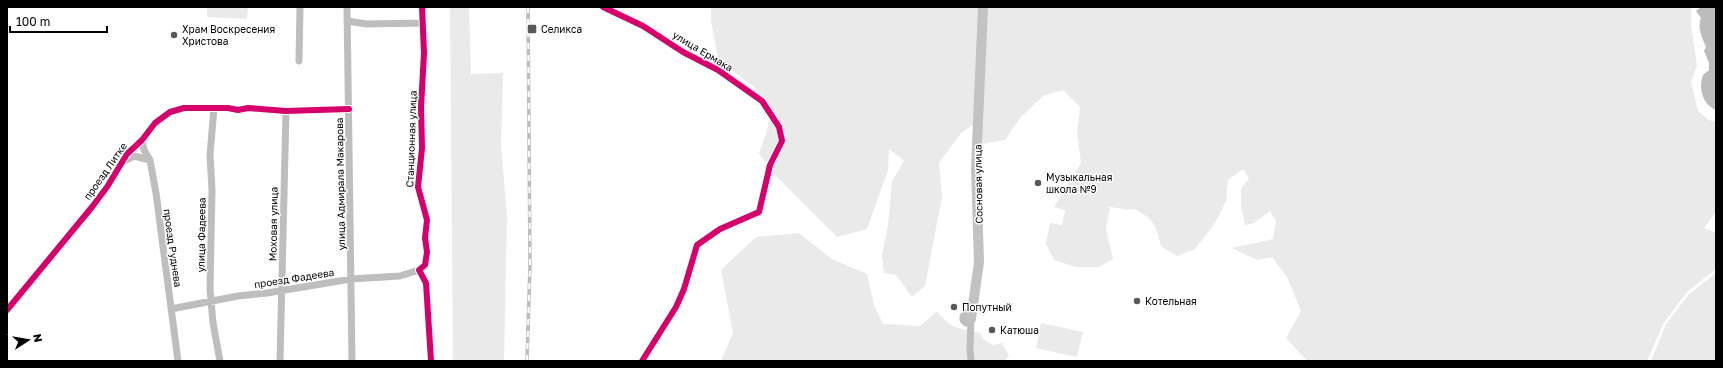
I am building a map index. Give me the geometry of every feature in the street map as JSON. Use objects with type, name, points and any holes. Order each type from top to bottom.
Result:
[{"type":"street","points":[[299,61],[300,7]]},
{"type":"street","name":"улица Адмирала Макарова","points":[[347,7],[352,361]]},
{"type":"street","name":"Станционная улица","points":[[420,270],[425,265],[427,252],[425,238],[427,230],[426,213],[418,187],[422,148],[424,53],[422,7]]},
{"type":"street","name":"улица Ермака","points":[[603,7],[643,26],[683,52],[718,70],[762,101],[779,127],[782,141],[770,165],[759,212],[720,229],[697,245],[684,289],[676,307],[642,361]]},
{"type":"street","name":"Сосновая улица","points":[[971,361],[970,347],[972,308],[979,262],[976,168],[983,7]]},
{"type":"street","points":[[347,21],[367,24],[422,23]]},
{"type":"street","name":"проезд Литке","points":[[7,310],[92,207],[131,150],[142,140],[155,123],[170,112],[184,108],[228,108],[238,110],[248,108],[286,111],[349,109]]},
{"type":"street","name":"улица Фадеева","points":[[214,108],[210,155],[212,190],[211,301],[220,361]]},
{"type":"street","name":"Моховая улица","points":[[280,361],[286,111]]},
{"type":"street","name":"проезд Руднева","points":[[142,140],[144,150],[150,160],[156,193],[178,361]]},
{"type":"street","points":[[124,161],[134,156],[150,160]]},
{"type":"street","points":[[420,270],[426,283],[431,361]]},
{"type":"street","name":"проезд Фадеева","points":[[171,309],[211,301],[351,279],[400,276],[420,270]]},
{"type":"shaded area","points":[[207,7],[248,7],[247,19],[207,17]]},
{"type":"shaded area","points":[[450,7],[469,7],[471,74],[503,73],[501,145],[507,217],[504,361],[453,361]]},
{"type":"shaded area","points":[[711,7],[1691,7],[1691,25],[1697,66],[1691,81],[1698,111],[1709,120],[1716,122],[1716,212],[1704,228],[1716,233],[1716,269],[1687,292],[1663,324],[1647,361],[1307,361],[1286,338],[1301,311],[1287,277],[1272,257],[1257,260],[1232,248],[1273,239],[1276,221],[1270,211],[1254,223],[1245,225],[1241,207],[1241,189],[1249,178],[1243,169],[1228,180],[1226,201],[1215,223],[1195,249],[1177,256],[1161,246],[1156,228],[1146,216],[1134,209],[1129,210],[1110,207],[1106,229],[1113,259],[1099,267],[1076,267],[1054,260],[1046,244],[1050,223],[1062,225],[1065,210],[1054,207],[1081,163],[1077,134],[1080,107],[1063,90],[1043,96],[1020,118],[1005,140],[983,144],[979,132],[974,124],[961,133],[939,163],[942,197],[925,286],[912,297],[896,275],[884,273],[882,255],[888,225],[892,181],[904,161],[889,149],[888,170],[867,229],[837,237],[771,171],[759,153],[766,134],[772,108],[753,86],[719,61],[711,22]]},
{"type":"shaded area","points":[[1701,7],[1716,7],[1716,110],[1712,108],[1705,100],[1701,90],[1703,75],[1709,70],[1709,63],[1704,51],[1706,47],[1700,29],[1701,18],[1696,11]]},
{"type":"shaded area","points":[[799,233],[832,259],[867,274],[874,305],[883,324],[920,326],[937,311],[951,325],[960,329],[980,333],[983,339],[992,345],[1002,343],[1009,356],[1004,361],[721,361],[733,333],[721,270],[756,237]]},
{"type":"shaded area","points":[[1716,273],[1716,361],[1651,361],[1666,324],[1689,294]]},
{"type":"shaded area","points":[[1041,323],[1083,332],[1077,357],[1036,348]]},
{"type":"railway","points":[[527,361],[530,265],[528,7]]},
{"type":"cycle path","points":[[422,7],[424,53],[421,107],[422,148],[418,187],[427,220],[425,238],[427,252],[425,265],[419,270],[426,283],[431,361]]},
{"type":"cycle path","points":[[603,7],[643,26],[683,52],[718,70],[762,101],[779,127],[782,141],[770,165],[759,212],[720,229],[697,245],[684,289],[676,307],[642,361]]},
{"type":"cycle path","points":[[7,310],[92,207],[107,187],[127,154],[142,140],[155,123],[170,112],[184,108],[228,108],[238,110],[248,108],[286,111],[349,109]]},
{"type":"place","name":"Селикса","points":[[532,29]]},
{"type":"place","name":"Храм Воскресения Христова","points":[[174,35]]},
{"type":"place","name":"Музыкальная школа №9","points":[[1038,183]]},
{"type":"place","name":"Котельная","points":[[1137,301]]},
{"type":"place","name":"Попутный","points":[[954,307]]},
{"type":"place","name":"Катюша","points":[[992,330]]}]
